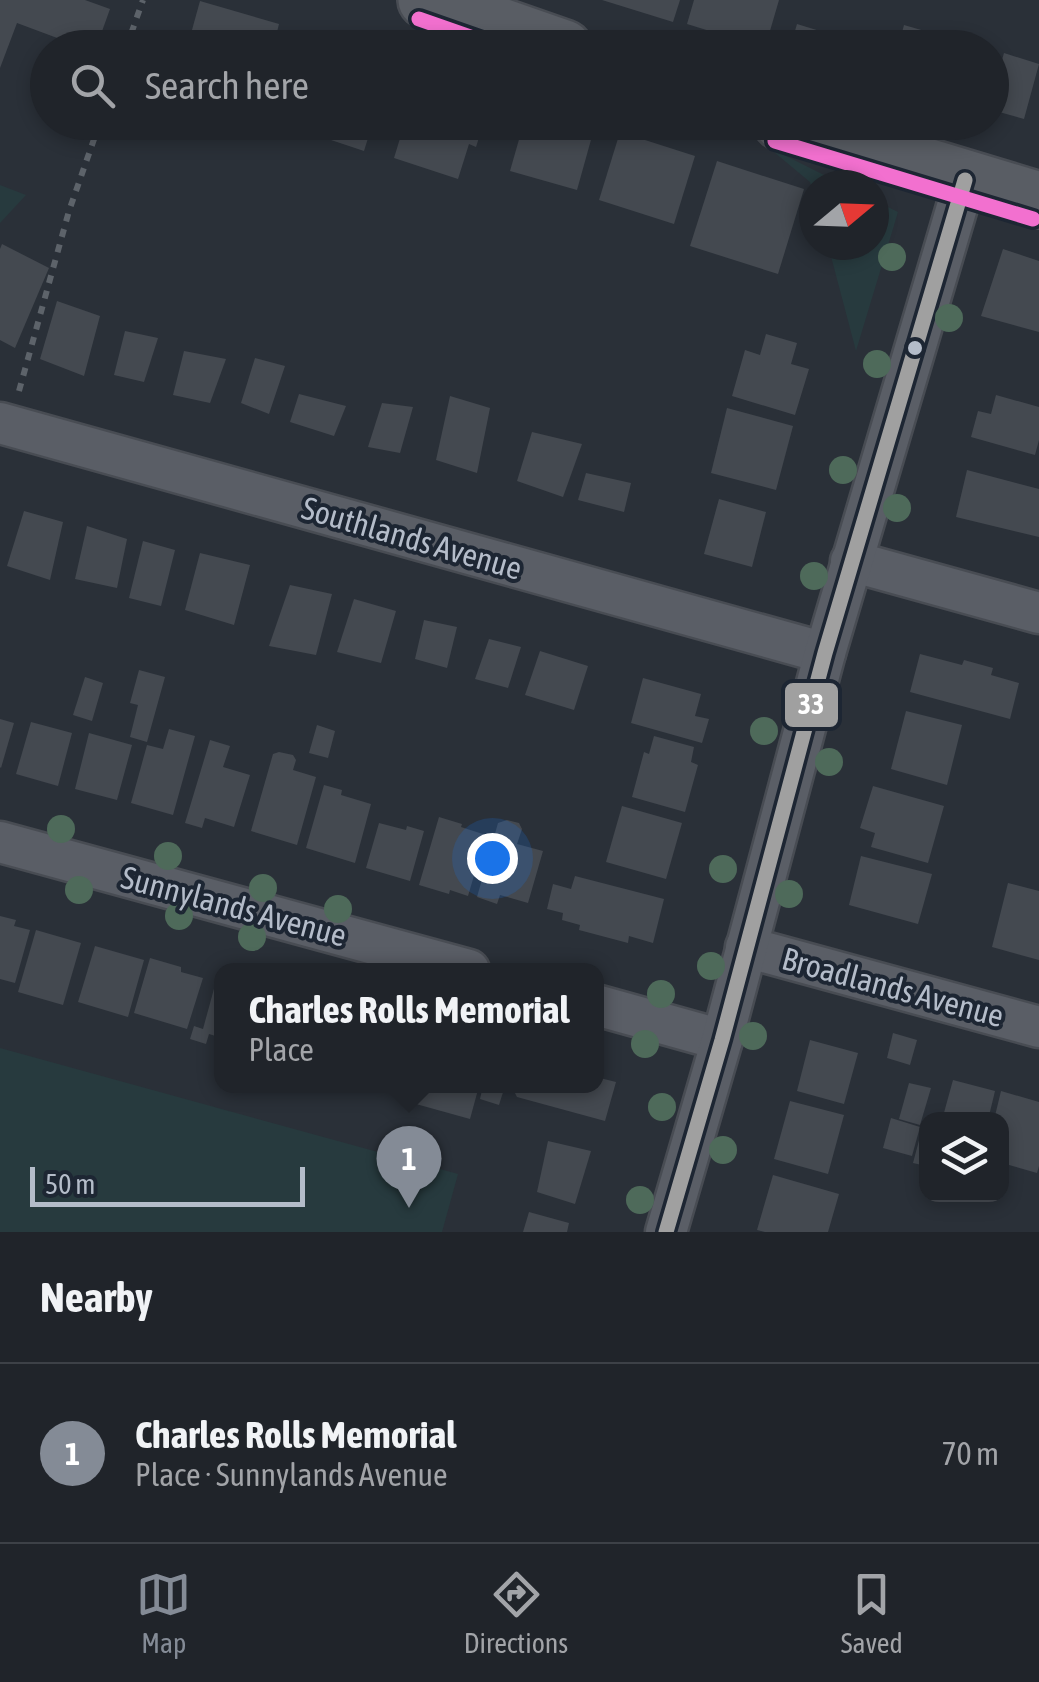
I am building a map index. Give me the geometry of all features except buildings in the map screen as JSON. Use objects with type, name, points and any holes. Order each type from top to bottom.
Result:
[{"type":"main road","points":[[426,0],[512,30]]},
{"type":"main road","points":[[838,140],[1039,200]]},
{"type":"street","points":[[666,1232],[722,1040],[824,653],[965,180]]},
{"type":"street","name":"Southlands Avenue","points":[[5,424],[824,653]]},
{"type":"street","points":[[851,561],[1039,612]]},
{"type":"street","name":"Sunnylands Avenue","points":[[0,842],[442,963]]},
{"type":"street","name":"Broadlands Avenue","points":[[746,947],[1039,1027]]},
{"type":"street","points":[[604,1008],[722,1040]]},
{"type":"path","points":[[132,30],[143,0]]},
{"type":"path","points":[[5,424],[94,140]]},
{"type":"green space","points":[[768,147],[814,170],[799,173]]},
{"type":"green space","points":[[0,185],[26,195],[0,223]]},
{"type":"green space","points":[[889,208],[898,212],[889,242]]},
{"type":"green space","points":[[832,260],[883,260],[856,351]]},
{"type":"green space","points":[[0,1048],[458,1174],[442,1232],[0,1232]]},
{"type":"transit line","name":"1","points":[[419,19],[450,30]]},
{"type":"transit line","name":"1","points":[[775,141],[1033,219]]},
{"type":"transit line","name":"33","points":[[666,1232],[722,1040],[825,653],[965,180]]},
{"type":"place","name":"Charles Rolls Memorial","points":[[409,1208]]}]
